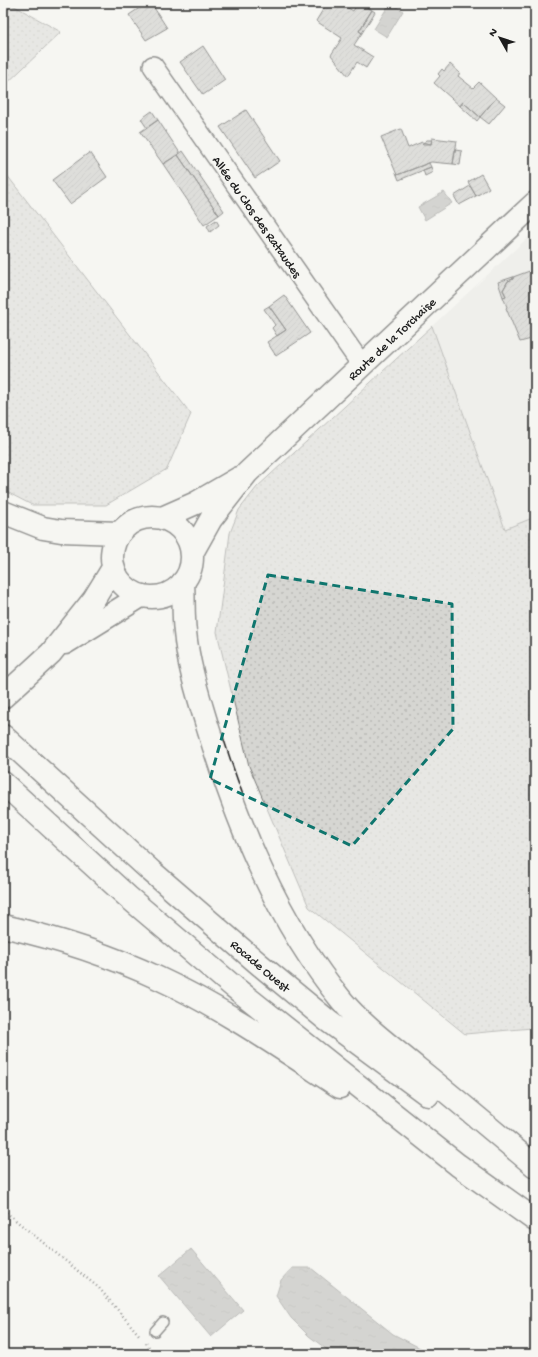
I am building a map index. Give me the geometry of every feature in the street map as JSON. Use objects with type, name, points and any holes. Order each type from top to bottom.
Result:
[{"type":"main road","name":"Route de la Torchaise","points":[[192,553],[211,519],[247,473],[535,203]]},
{"type":"main road","name":"Route de la Torchaise","points":[[162,518],[196,503],[247,473]]},
{"type":"main road","points":[[3,512],[43,528],[60,531],[119,533]]},
{"type":"main road","points":[[150,517],[162,518],[173,523],[182,531],[189,541],[192,553],[190,568],[183,582],[175,590],[153,598],[141,596],[123,586],[117,578],[113,568],[111,556],[114,544],[119,533],[138,519],[150,517]]},
{"type":"main road","points":[[3,697],[51,653],[94,599],[113,568]]},
{"type":"main road","points":[[183,582],[185,631],[189,656],[218,761],[240,824],[266,880],[289,923],[315,965],[344,1003],[381,1038],[535,1166]]},
{"type":"main road","points":[[51,653],[141,596]]},
{"type":"main road","name":"Rocade Ouest","points":[[3,736],[151,871],[328,1021],[535,1174]]},
{"type":"main road","points":[[3,783],[128,897],[228,982],[458,1165]]},
{"type":"main road","points":[[3,926],[86,949],[159,978],[197,998],[265,1038],[458,1165],[535,1220]]},
{"type":"street","name":"Allée du Clos des Rataudes","points":[[153,66],[357,358],[366,361]]},
{"type":"lane","points":[[155,1331],[163,1322]]},
{"type":"path","points":[[3,1210],[99,1288],[118,1308],[154,1354]]},
{"type":"highlighted area","points":[[268,575],[452,604],[453,729],[352,846],[210,779]]},
{"type":"shaded area","points":[[3,3],[9,3],[61,32],[3,87]]},
{"type":"shaded area","points":[[3,170],[191,414],[167,469],[106,505],[32,505],[3,490]]},
{"type":"shaded area","points":[[535,231],[535,517],[505,529],[432,326]]},
{"type":"shaded area","points":[[432,326],[505,529],[535,517],[535,1021],[532,1028],[465,1034],[309,907],[249,766],[217,632],[230,533],[239,510],[257,487]]},
{"type":"water","points":[[390,3],[403,11],[387,37],[374,29]]},
{"type":"water","points":[[444,192],[452,203],[425,220],[418,207]]},
{"type":"water","points":[[191,1249],[243,1310],[211,1337],[159,1276]]},
{"type":"water","points":[[292,1268],[311,1268],[393,1334],[422,1349],[443,1354],[333,1354],[309,1336],[291,1318],[276,1296],[281,1280]]},
{"type":"building","points":[[147,3],[151,3],[167,28],[146,40],[129,15]]},
{"type":"building","points":[[327,3],[340,3],[353,11],[358,3],[360,3],[372,10],[359,31],[362,33],[354,45],[373,57],[366,68],[357,62],[348,76],[331,55],[342,38],[316,21]]},
{"type":"building","points":[[372,10],[375,12],[362,33],[359,31]]},
{"type":"building","points":[[203,46],[225,80],[203,95],[180,62]]},
{"type":"building","points":[[450,64],[460,73],[458,76],[473,88],[479,82],[496,98],[480,117],[463,102],[460,106],[434,83],[440,76],[438,74],[442,69],[444,71]]},
{"type":"building","points":[[496,98],[505,105],[489,124],[480,117]]},
{"type":"building","points":[[463,102],[480,117],[477,121],[460,106]]},
{"type":"building","points":[[246,110],[280,161],[255,178],[220,127]]},
{"type":"building","points":[[152,111],[158,120],[147,128],[141,119]]},
{"type":"building","points":[[158,120],[180,153],[163,164],[140,132]]},
{"type":"building","points":[[401,129],[408,148],[422,142],[431,144],[432,138],[457,141],[453,164],[431,162],[397,175],[381,137]]},
{"type":"building","points":[[427,140],[432,140],[431,144],[422,144]]},
{"type":"building","points":[[455,150],[462,151],[460,165],[453,164]]},
{"type":"building","points":[[183,151],[224,211],[219,215],[178,155]]},
{"type":"building","points":[[90,152],[107,177],[70,204],[52,180]]},
{"type":"building","points":[[178,155],[219,215],[204,225],[163,164]]},
{"type":"building","points":[[429,163],[431,167],[399,180],[397,175]]},
{"type":"building","points":[[431,167],[433,172],[425,176],[423,170]]},
{"type":"building","points":[[481,174],[489,188],[476,196],[468,182]]},
{"type":"building","points":[[470,186],[476,196],[459,205],[454,196]]},
{"type":"building","points":[[216,220],[219,225],[210,232],[207,226]]},
{"type":"building","points":[[535,269],[535,338],[520,342],[506,308],[507,307],[503,297],[506,296],[503,290],[508,281],[513,279],[513,277]]},
{"type":"building","points":[[513,277],[513,279],[508,281],[503,290],[506,296],[503,297],[498,282]]},
{"type":"building","points":[[284,295],[310,333],[276,356],[267,342],[286,330],[269,306]]},
{"type":"building","points":[[269,306],[286,330],[277,336],[272,328],[275,325],[264,309]]}]
